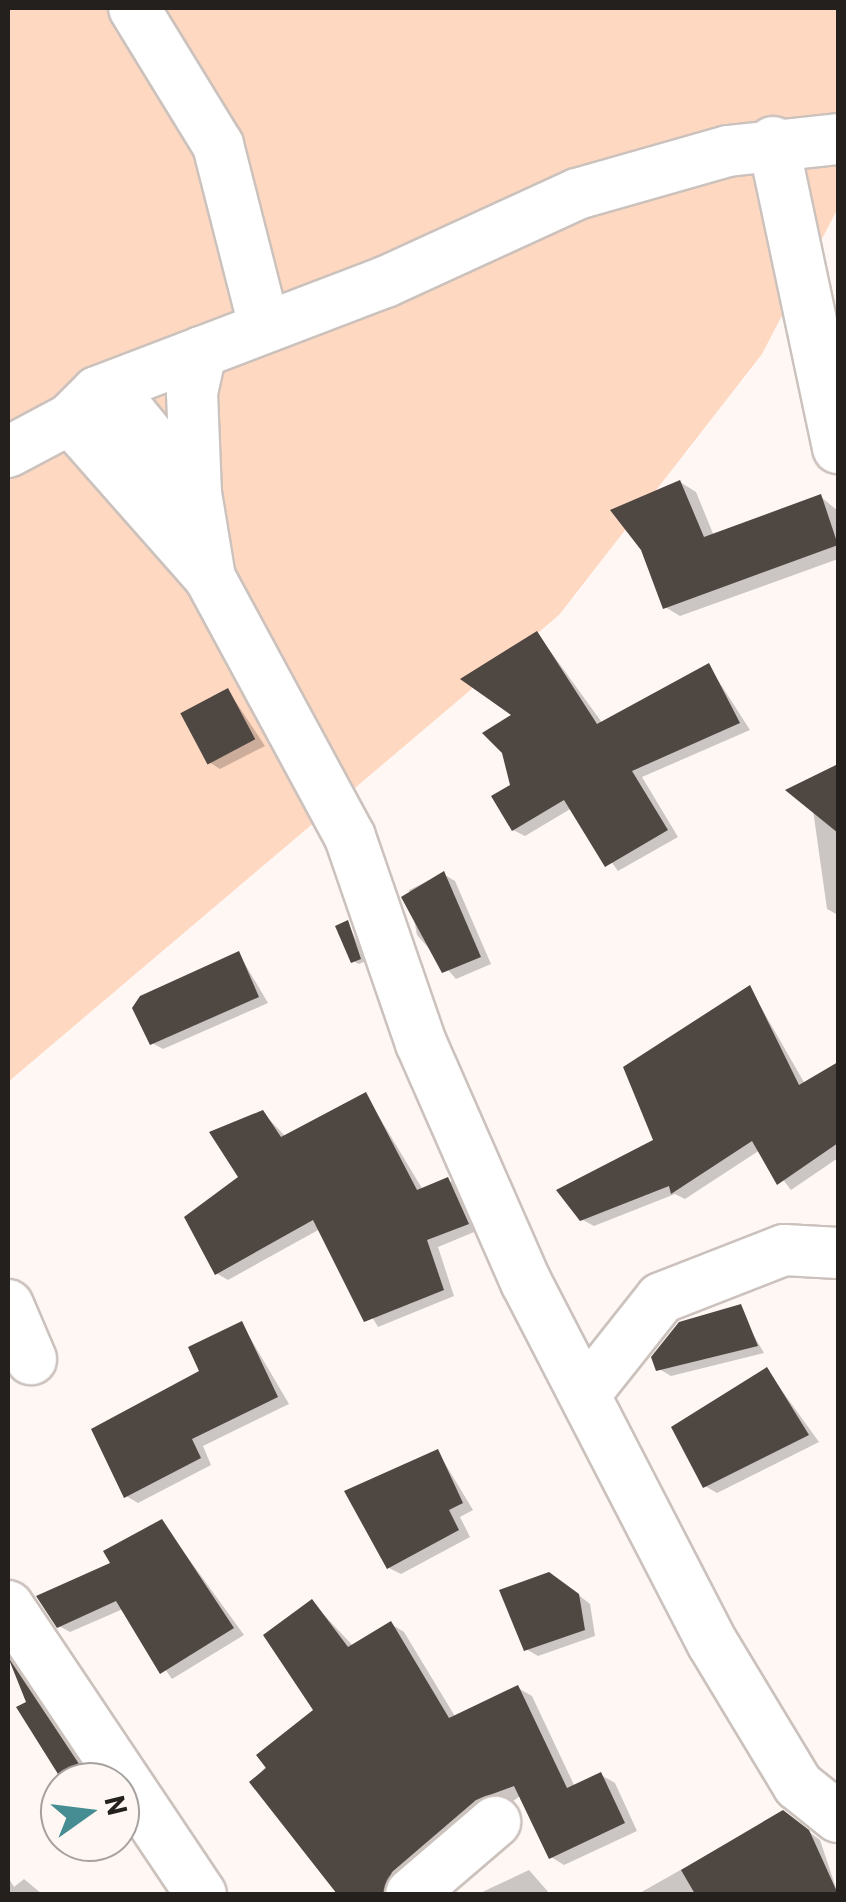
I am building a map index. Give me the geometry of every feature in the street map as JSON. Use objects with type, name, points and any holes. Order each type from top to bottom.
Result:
[{"type":"street","points":[[134,8],[218,145],[264,325]]},
{"type":"street","points":[[8,452],[83,405],[577,194],[773,142],[838,139]]},
{"type":"street","points":[[773,142],[838,448]]},
{"type":"street","points":[[200,352],[192,393],[196,493],[210,578]]},
{"type":"street","points":[[83,405],[133,416],[196,493]]},
{"type":"street","points":[[83,405],[210,578],[350,837],[421,1042],[585,1394],[713,1644],[798,1785],[838,1818]]},
{"type":"street","points":[[585,1394],[662,1298],[784,1250],[838,1253]]},
{"type":"street","points":[[8,1305],[30,1359]]},
{"type":"street","points":[[8,1606],[201,1894]]},
{"type":"street","points":[[411,1894],[495,1822]]},
{"type":"shaded area","points":[[8,8],[838,8],[838,208],[762,354],[559,615],[8,1082]]},
{"type":"building","points":[[680,480],[704,537],[821,494],[838,545],[663,609],[641,550],[610,510]]},
{"type":"building","points":[[537,631],[597,724],[709,663],[740,723],[632,771],[668,830],[605,867],[564,800],[512,831],[491,796],[510,785],[502,753],[482,733],[511,715],[460,679]]},
{"type":"building","points":[[228,688],[255,739],[208,765],[180,713]]},
{"type":"building","points":[[838,764],[838,833],[785,790]]},
{"type":"building","points":[[444,871],[481,957],[442,973],[401,897]]},
{"type":"building","points":[[348,920],[361,959],[351,963],[335,926]]},
{"type":"building","points":[[239,951],[259,997],[150,1045],[132,1008],[140,996]]},
{"type":"building","points":[[750,985],[799,1085],[838,1062],[838,1143],[777,1185],[752,1141],[671,1194],[669,1186],[580,1221],[556,1190],[653,1140],[623,1067]]},
{"type":"building","points":[[366,1092],[417,1190],[448,1177],[469,1224],[427,1240],[444,1290],[364,1322],[313,1220],[215,1275],[184,1217],[238,1177],[209,1132],[263,1110],[281,1137]]},
{"type":"building","points":[[741,1304],[758,1346],[656,1371],[651,1357],[679,1322]]},
{"type":"building","points":[[242,1321],[278,1397],[192,1439],[201,1458],[124,1498],[91,1429],[199,1371],[188,1347]]},
{"type":"building","points":[[767,1367],[809,1435],[703,1488],[671,1427]]},
{"type":"building","points":[[438,1449],[463,1503],[449,1510],[459,1530],[387,1569],[344,1491]]},
{"type":"building","points":[[162,1519],[234,1628],[160,1674],[116,1601],[57,1628],[36,1596],[110,1563],[103,1551]]},
{"type":"building","points":[[549,1572],[579,1594],[585,1630],[524,1651],[499,1590]]},
{"type":"building","points":[[312,1599],[348,1647],[391,1621],[449,1718],[518,1685],[567,1788],[601,1772],[625,1823],[549,1859],[514,1786],[476,1800],[392,1872],[383,1894],[337,1894],[249,1782],[266,1768],[256,1755],[313,1710],[263,1635]]},
{"type":"building","points":[[8,1657],[78,1762],[50,1762],[16,1707],[26,1702]]},
{"type":"building","points":[[783,1810],[809,1830],[838,1894],[695,1894],[681,1870]]}]
